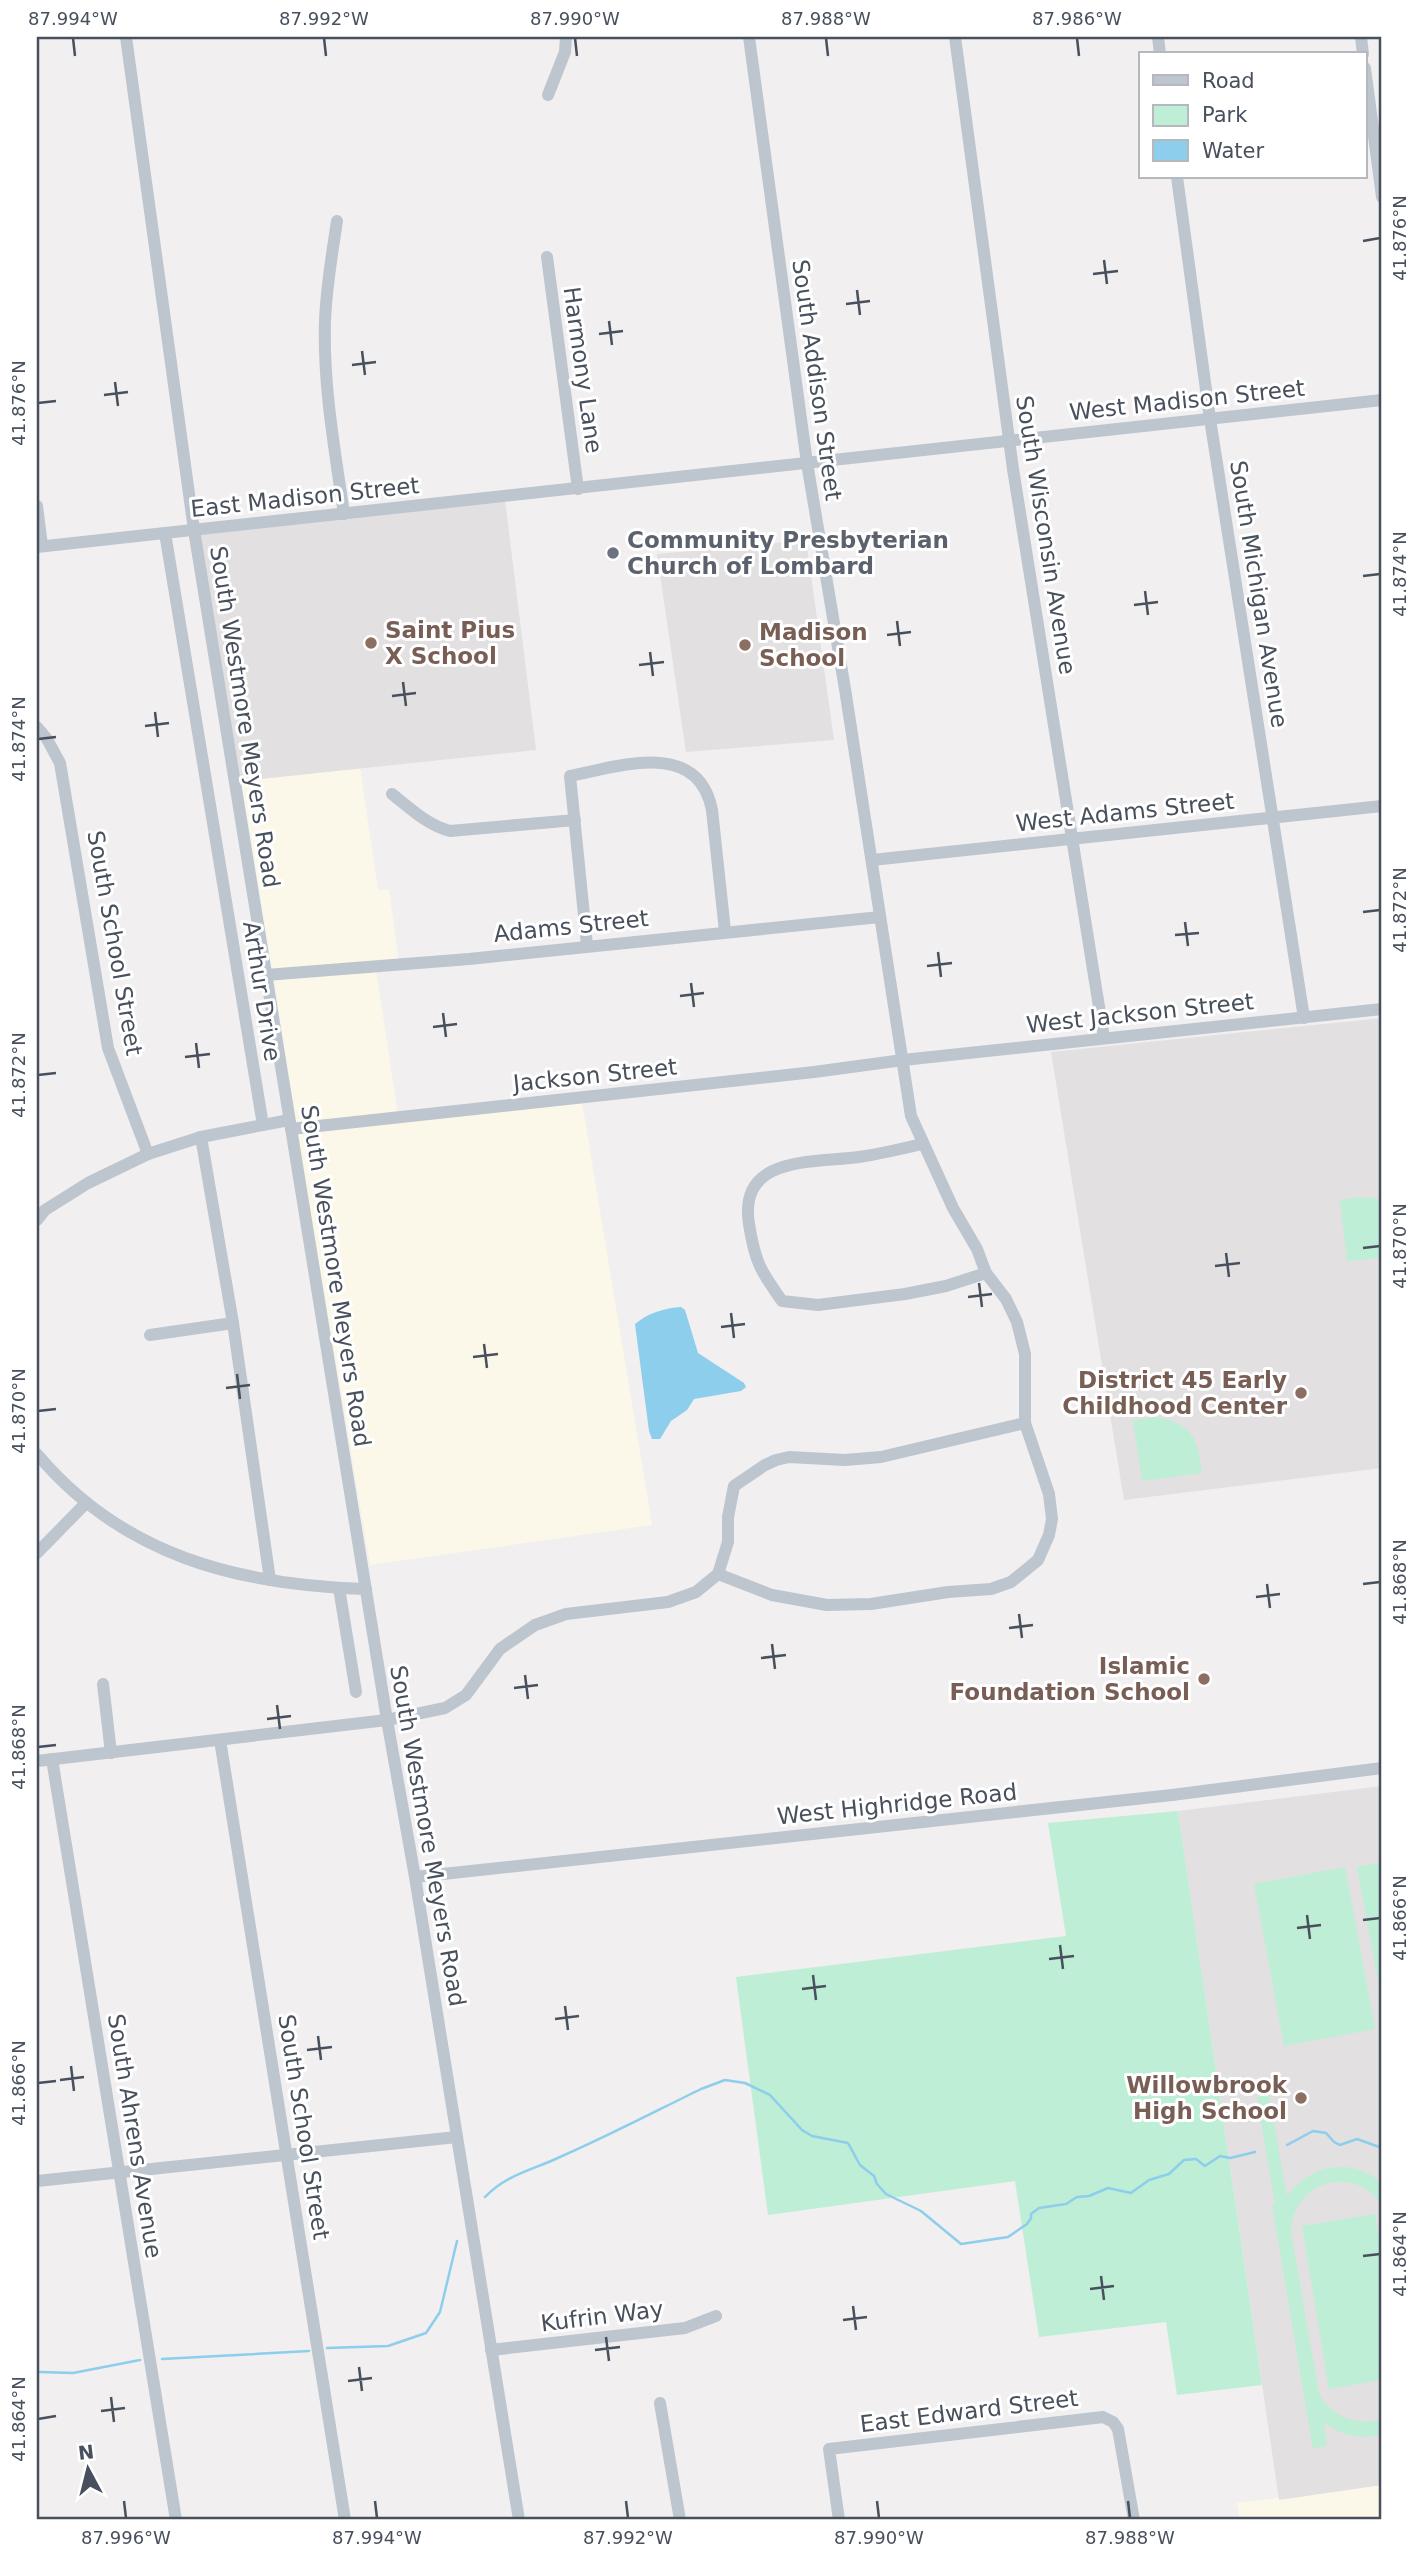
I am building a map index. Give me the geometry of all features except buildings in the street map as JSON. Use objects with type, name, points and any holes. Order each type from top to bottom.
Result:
[{"type":"street","name":"South Westmore Meyers Road","points":[[126,37],[194,530],[519,2520]]},
{"type":"street","points":[[548,96],[565,52],[566,37]]},
{"type":"street","name":"South Addison Street","points":[[718,1574],[759,1591],[793,1601],[827,1605],[871,1604],[1003,1585],[1038,1560],[1048,1539],[1052,1519],[1051,1501],[1025,1423],[1025,1354],[1022,1338],[1011,1308],[986,1273],[977,1249],[953,1208],[911,1116],[807,463],[749,37]]},
{"type":"street","name":"South Wisconsin Avenue","points":[[955,37],[1010,440],[1104,1038]]},
{"type":"street","points":[[1366,76],[1382,197]]},
{"type":"street","name":"South Michigan Avenue","points":[[1177,178],[1210,419],[1304,1018]]},
{"type":"street","points":[[337,221],[326,295],[325,351],[344,514]]},
{"type":"street","name":"Harmony Lane","points":[[547,257],[578,489]]},
{"type":"street","name":"West Madison Street","points":[[578,489],[1382,400]]},
{"type":"street","name":"East Madison Street","points":[[39,546],[578,489]]},
{"type":"street","points":[[37,506],[39,546]]},
{"type":"street","name":"Arthur Drive","points":[[165,533],[263,1125]]},
{"type":"street","name":"South School Street","points":[[37,727],[56,754],[64,778],[108,1048],[148,1154]]},
{"type":"street","points":[[587,945],[570,776],[620,766],[660,762],[672,764],[696,776],[708,796],[712,810],[725,931]]},
{"type":"street","points":[[392,794],[418,815],[450,831],[575,820]]},
{"type":"street","name":"West Adams Street","points":[[872,860],[1382,806]]},
{"type":"street","name":"Adams Street","points":[[266,975],[469,959],[880,916]]},
{"type":"street","name":"West Jackson Street","points":[[903,1060],[1382,1009]]},
{"type":"street","name":"Jackson Street","points":[[39,1210],[148,1154],[201,1137],[263,1125],[290,1125],[802,1074],[903,1060]]},
{"type":"street","points":[[201,1137],[233,1323],[270,1580]]},
{"type":"street","points":[[922,1144],[876,1154],[788,1164],[771,1170],[756,1182],[749,1199],[748,1217],[757,1262],[782,1301],[818,1305],[931,1290],[986,1273]]},
{"type":"street","points":[[150,1335],[233,1323]]},
{"type":"street","points":[[37,1761],[387,1720],[445,1708],[466,1695],[500,1649],[535,1625],[581,1611],[678,1600],[696,1592],[718,1574],[728,1542],[728,1517],[734,1486],[765,1465],[789,1457],[845,1461],[881,1457],[1025,1423]]},
{"type":"street","points":[[37,1454],[86,1503],[136,1536],[172,1554],[223,1572],[270,1580],[366,1589]]},
{"type":"street","points":[[37,1553],[86,1503]]},
{"type":"street","points":[[340,1588],[356,1692]]},
{"type":"street","points":[[103,1684],[111,1753]]},
{"type":"street","name":"South School Street","points":[[220,1740],[345,2520]]},
{"type":"street","name":"South Ahrens Avenue","points":[[52,1759],[176,2520]]},
{"type":"street","name":"West Highridge Road","points":[[415,1877],[1158,1797],[1382,1768]]},
{"type":"street","points":[[37,2182],[457,2137]]},
{"type":"street","name":"Kufrin Way","points":[[491,2350],[685,2328],[716,2316]]},
{"type":"street","points":[[660,2403],[680,2520]]},
{"type":"street","name":"East Edward Street","points":[[839,2520],[829,2449],[1103,2417],[1113,2422],[1118,2429],[1134,2520]]},
{"type":"shaded area","name":"Saint Pius X School","points":[[505,500],[536,750],[241,781],[200,535]]},
{"type":"shaded area","name":"Madison School","points":[[806,540],[834,740],[686,752],[657,554]]},
{"type":"shaded area","points":[[360,768],[378,890],[389,890],[399,963],[272,969],[241,781]]},
{"type":"shaded area","points":[[376,970],[398,1114],[295,1124],[274,979]]},
{"type":"shaded area","points":[[1382,1018],[1382,1468],[1124,1500],[1051,1052]]},
{"type":"shaded area","points":[[582,1102],[652,1525],[370,1565],[297,1132]]},
{"type":"shaded area","name":"Willowbrook High School","points":[[1382,1786],[1382,2485],[1279,2500],[1178,1811]]},
{"type":"shaded area","points":[[1382,2485],[1382,2520],[1240,2520],[1237,2503]]},
{"type":"green space","points":[[1376,1198],[1382,1202],[1382,1258],[1347,1261],[1340,1200]]},
{"type":"green space","points":[[1155,1417],[1177,1423],[1191,1434],[1198,1451],[1202,1473],[1142,1481],[1133,1420]]},
{"type":"green space","points":[[1178,1811],[1262,2385],[1177,2395],[1166,2322],[1039,2337],[1015,2181],[768,2215],[736,1977],[1066,1936],[1048,1823]]},
{"type":"green space","points":[[1382,1862],[1382,2003],[1357,1867]]},
{"type":"green space","points":[[1345,1867],[1375,2029],[1284,2046],[1254,1884]]},
{"type":"green space","points":[[1269,2095],[1287,2196],[1307,2177],[1331,2168],[1357,2169],[1382,2183],[1382,2205],[1370,2192],[1356,2184],[1326,2184],[1313,2190],[1302,2200],[1294,2214],[1291,2232],[1319,2394],[1331,2409],[1346,2418],[1363,2421],[1382,2419],[1382,2434],[1352,2436],[1337,2431],[1324,2422],[1327,2446],[1313,2449],[1272,2205],[1275,2204],[1257,2097]]},
{"type":"green space","points":[[1375,2214],[1382,2255],[1382,2380],[1329,2389],[1302,2226]]},
{"type":"water","points":[[681,1307],[685,1310],[698,1353],[744,1383],[746,1387],[741,1391],[694,1399],[687,1410],[671,1421],[660,1439],[652,1439],[635,1324],[657,1312]]},
{"type":"waterway","points":[[485,2197],[511,2178],[725,2080],[745,2083],[770,2095],[802,2130],[812,2136],[848,2143],[860,2165],[874,2176],[886,2194],[921,2211],[961,2244],[1008,2237],[1027,2224],[1031,2214],[1039,2208],[1066,2204],[1077,2197],[1089,2196],[1108,2188],[1131,2193],[1149,2180],[1169,2174],[1184,2160],[1196,2159],[1205,2166],[1220,2156],[1230,2158],[1255,2152]]},
{"type":"waterway","points":[[1287,2145],[1313,2131],[1326,2133],[1340,2145],[1357,2139],[1382,2148]]},
{"type":"waterway","points":[[327,2348],[388,2346],[426,2333],[440,2312],[457,2241]]},
{"type":"waterway","points":[[162,2359],[309,2351]]},
{"type":"waterway","points":[[40,2372],[73,2373],[140,2360]]},
{"type":"place","name":"Community Presbyterian Church of Lombard","points":[[613,553]]},
{"type":"place","name":"Saint Pius X School","points":[[371,643]]},
{"type":"place","name":"Madison School","points":[[745,645]]},
{"type":"place","name":"District 45 Early Childhood Center","points":[[1301,1393]]},
{"type":"place","name":"Islamic Foundation School","points":[[1204,1679]]},
{"type":"place","name":"Willowbrook High School","points":[[1301,2098]]}]
